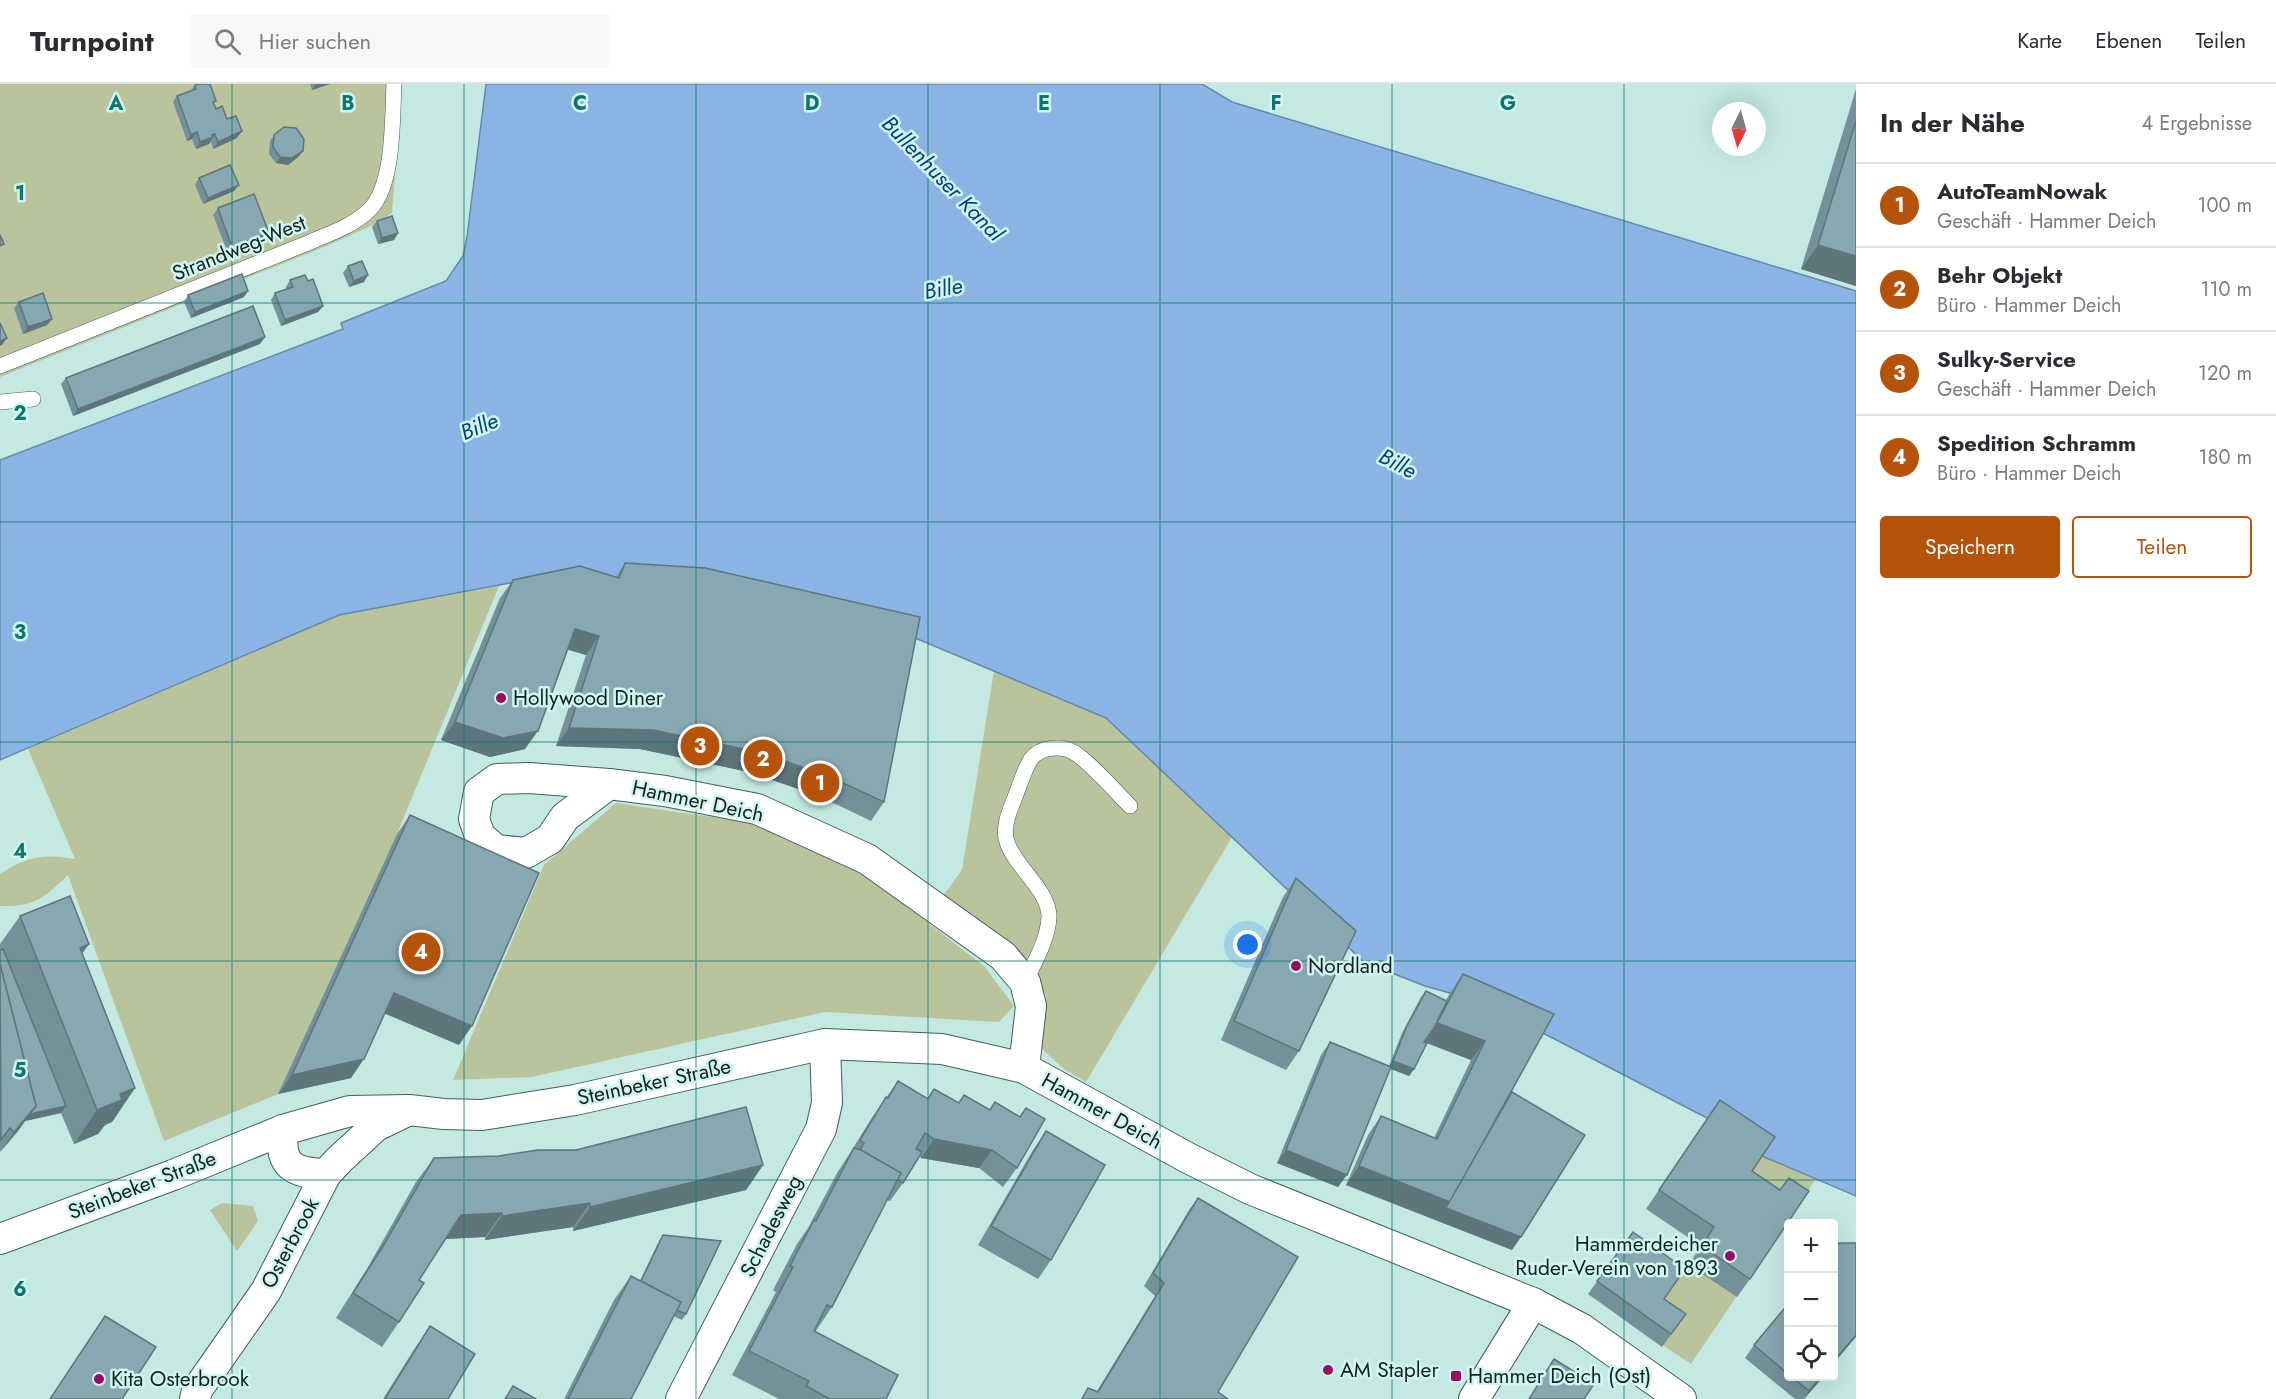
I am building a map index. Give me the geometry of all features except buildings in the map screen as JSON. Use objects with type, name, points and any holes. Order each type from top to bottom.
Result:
[{"type":"street","name":"Hammer Deich","points":[[609,784],[665,791],[757,809],[867,859],[1003,956],[1025,982],[1031,1006],[1024,1068],[1188,1158],[1250,1189],[1533,1303],[1582,1329],[1681,1399]]},
{"type":"street","name":"Steinbeker Straße","points":[[0,1239],[173,1175],[283,1130],[350,1111],[409,1110],[482,1115],[575,1100],[825,1044],[942,1049],[1024,1068]]},
{"type":"street","name":"Schadesweg","points":[[681,1399],[821,1129],[827,1102],[825,1044]]},
{"type":"street","name":"Osterbrook","points":[[195,1399],[197,1390],[266,1291],[326,1174],[376,1126],[409,1110]]},
{"type":"street","points":[[283,1130],[282,1143],[285,1157],[291,1167],[306,1174],[326,1174]]},
{"type":"street","points":[[1474,1399],[1533,1303]]},
{"type":"lane","name":"Strandweg-West","points":[[0,366],[308,243],[354,222],[367,213],[382,191],[390,139],[394,84]]},
{"type":"lane","points":[[0,402],[33,399]]},
{"type":"lane","points":[[1025,982],[1047,929],[1048,909],[1044,899],[1017,860],[1007,842],[1005,832],[1023,774],[1032,757],[1046,749],[1062,748],[1075,753],[1130,806]]},
{"type":"green space","points":[[0,84],[402,84],[392,213],[375,224],[329,245],[0,377]]},
{"type":"green space","points":[[499,586],[397,834],[278,1094],[164,1141],[68,875],[38,900],[22,905],[0,906],[0,874],[19,863],[36,858],[75,859],[28,749],[339,615]]},
{"type":"green space","points":[[994,671],[1106,718],[1232,837],[1086,1082],[1064,1069],[1041,1048],[1046,996],[1008,942],[942,897],[962,870]]},
{"type":"green space","points":[[616,803],[752,823],[856,871],[885,886],[984,966],[1014,1006],[999,1022],[825,1012],[532,1077],[453,1080],[544,865]]},
{"type":"green space","name":"Hammerdeicher Ruder-Verein von 1893","points":[[1762,1156],[1816,1179],[1789,1219],[1784,1219],[1784,1226],[1691,1364],[1642,1331]]},
{"type":"green space","points":[[222,1203],[253,1206],[258,1221],[237,1251],[210,1210]]},
{"type":"water","points":[[486,84],[1202,84],[1232,102],[1856,291],[1856,1196],[1762,1156],[1707,1118],[1541,1032],[1450,993],[1425,986],[1364,962],[1106,718],[908,635],[553,575],[339,615],[0,760],[0,460],[343,329],[341,323],[446,281],[463,256],[467,237]]},
{"type":"place","name":"Hollywood Diner","points":[[501,698]]},
{"type":"place","name":"Sulky-Service","points":[[700,746]]},
{"type":"place","name":"Behr Objekt","points":[[763,759]]},
{"type":"place","name":"AutoTeamNowak","points":[[820,783]]},
{"type":"place","name":"Spedition Schramm","points":[[421,952]]},
{"type":"place","name":"Nordland","points":[[1296,966]]},
{"type":"place","name":"Hammerdeicher Ruder-Verein von 1893","points":[[1730,1256]]},
{"type":"place","name":"AM Stapler","points":[[1328,1370]]},
{"type":"place","name":"Hammer Deich (Ost)","points":[[1456,1376]]},
{"type":"place","name":"Kita Osterbrook","points":[[99,1379]]},
{"type":"water label","name":"Bullenhuser Kanal","points":[[943,178]]},
{"type":"water label","name":"Bille","points":[[943,288]]},
{"type":"water label","name":"Bille","points":[[479,426]]},
{"type":"water label","name":"Bille","points":[[1398,463]]}]
